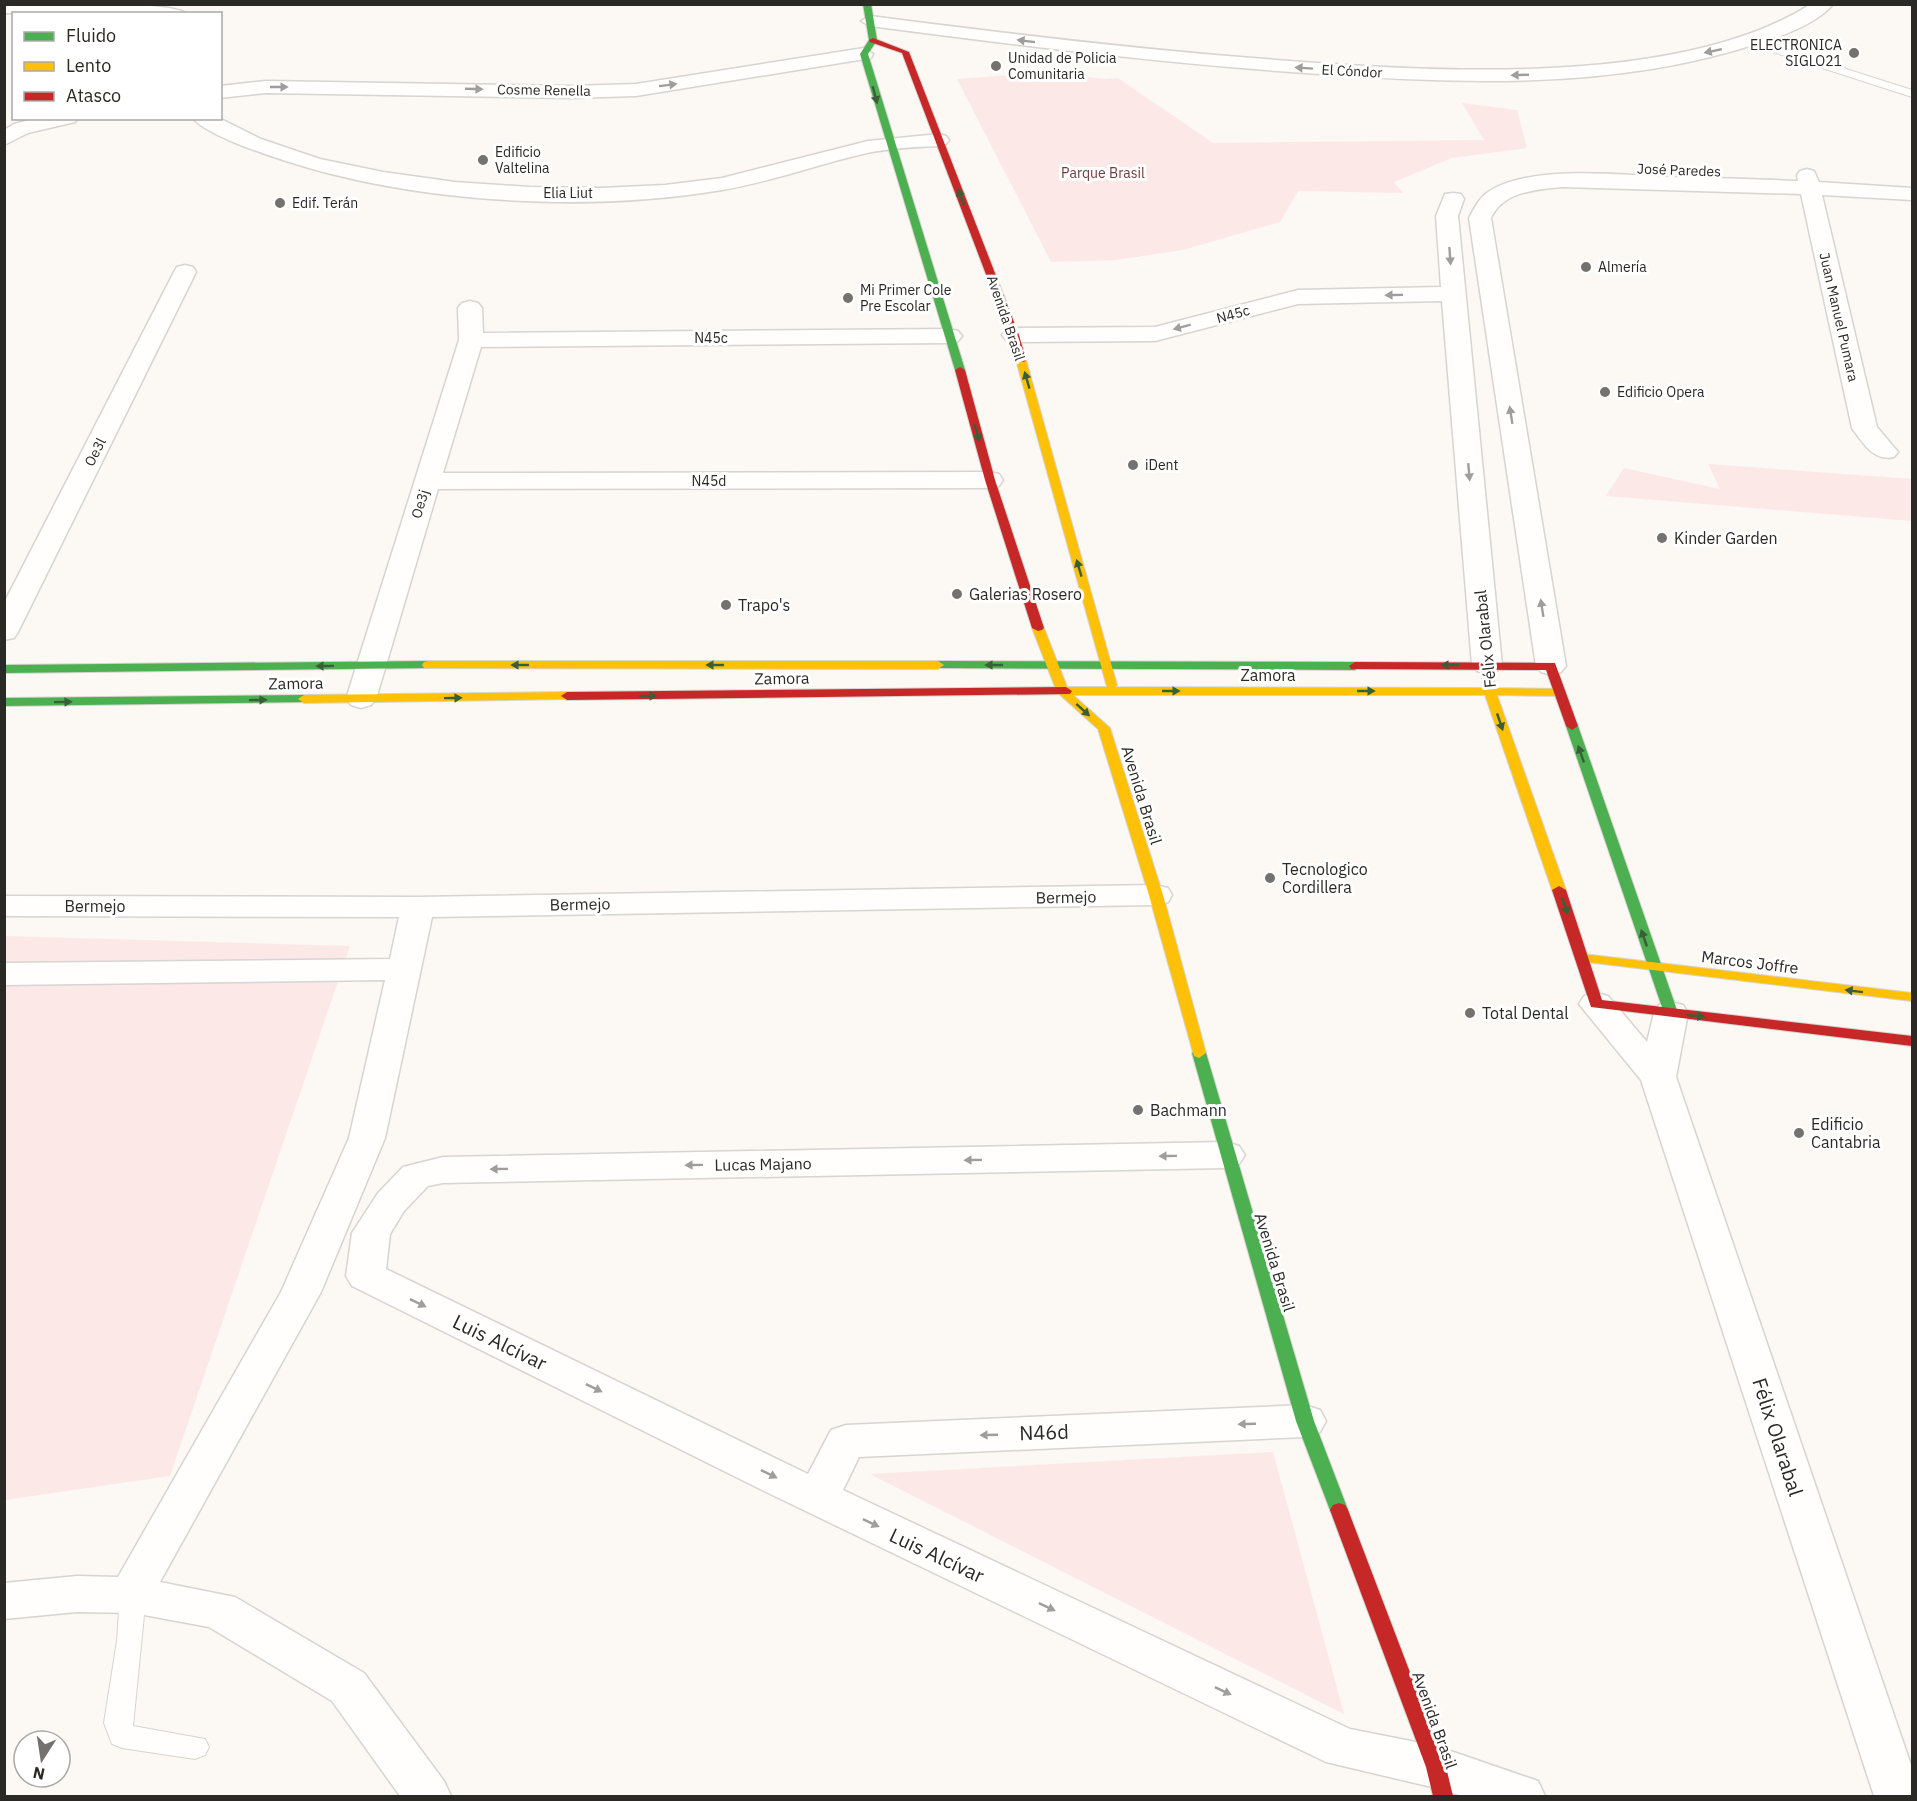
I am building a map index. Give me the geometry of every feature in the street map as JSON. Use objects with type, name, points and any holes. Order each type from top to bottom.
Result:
[{"type":"street","name":"El Cóndor","points":[[869,30],[1142,56],[1361,72],[1482,76],[1603,69],[1684,57],[1749,41],[1796,23],[1824,4]]},
{"type":"street","points":[[4,8],[105,8],[187,12]]},
{"type":"street","points":[[869,30],[889,144],[950,336],[990,480],[1053,665],[1063,692],[1104,728],[1111,703]]},
{"type":"street","name":"Cosme Renella","points":[[222,92],[266,87],[571,92],[636,90],[869,30]]},
{"type":"street","name":"Avenida Brasil","points":[[869,30],[905,52],[1014,335],[1106,665],[1111,703]]},
{"type":"street","points":[[4,139],[21,128],[59,120]]},
{"type":"street","name":"Elia Liut","points":[[206,120],[228,134],[284,156],[352,173],[430,186],[522,193],[657,192],[722,184],[889,144],[939,140]]},
{"type":"street","name":"José Paredes","points":[[1473,192],[1499,195],[1523,187],[1559,181],[1912,181]]},
{"type":"street","name":"José Paredes","points":[[1808,181],[1912,194]]},
{"type":"street","name":"Juan Manuel Pumara","points":[[1808,181],[1864,428],[1885,452]]},
{"type":"street","points":[[1473,192],[1480,218],[1551,666],[1671,1013]]},
{"type":"street","name":"Félix Olarabal","points":[[1473,192],[1447,216],[1489,691],[1583,958],[1596,1004],[1658,1077],[1899,1797]]},
{"type":"street","name":"Oe3l","points":[[4,632],[185,272]]},
{"type":"street","name":"N45c","points":[[1014,335],[1155,334],[1298,297],[1453,294]]},
{"type":"street","name":"Oe3j","points":[[361,699],[471,340],[470,308]]},
{"type":"street","name":"N45c","points":[[471,340],[950,336]]},
{"type":"street","name":"N45d","points":[[427,482],[990,480]]},
{"type":"street","name":"Zamora","points":[[4,669],[370,665],[1551,666]]},
{"type":"street","name":"Zamora","points":[[4,702],[1063,692],[1111,703],[1489,691],[1559,692]]},
{"type":"street","name":"Avenida Brasil","points":[[1104,728],[1156,895],[1226,1155],[1305,1421],[1440,1782]]},
{"type":"street","name":"Bermejo","points":[[4,906],[418,907],[1156,895]]},
{"type":"street","points":[[134,1595],[143,1569],[301,1292],[367,1138],[402,969],[418,907]]},
{"type":"street","name":"Marcos Joffre","points":[[1583,958],[1912,997]]},
{"type":"street","points":[[4,974],[402,969]]},
{"type":"street","points":[[1596,1004],[1912,1041]]},
{"type":"street","name":"Félix Olarabal","points":[[1658,1077],[1671,1013]]},
{"type":"street","name":"Lucas Majano","points":[[366,1276],[371,1233],[391,1202],[416,1176],[443,1170],[1226,1155]]},
{"type":"street","points":[[327,1233],[371,1233]]},
{"type":"street","name":"Luis Alcívar","points":[[366,1276],[818,1497],[1343,1748],[1440,1782],[1521,1797]]},
{"type":"street","name":"N46d","points":[[818,1497],[846,1441],[1305,1421]]},
{"type":"street","points":[[4,1601],[77,1594],[134,1595],[219,1610],[348,1688],[427,1797]]},
{"type":"lane","points":[[1749,41],[1912,94]]},
{"type":"lane","points":[[134,1595],[118,1723],[123,1736],[195,1747]]},
{"type":"green space","name":"Parque Brasil","points":[[1053,72],[1104,79],[1118,78],[1213,143],[1484,140],[1462,103],[1517,110],[1527,148],[1452,158],[1394,182],[1403,193],[1298,191],[1280,222],[1183,250],[1116,260],[1051,262],[957,79]]},
{"type":"green space","points":[[1708,464],[1912,479],[1912,521],[1606,496],[1624,468],[1720,489]]},
{"type":"green space","points":[[5,936],[350,946],[170,1476],[5,1500]]},
{"type":"green space","points":[[1273,1452],[1344,1714],[870,1474]]},
{"type":"traffic: fast","points":[[867,4],[873,40],[864,54],[960,370]]},
{"type":"traffic: fast","points":[[4,669],[428,665]]},
{"type":"traffic: fast","points":[[938,665],[1355,666]]},
{"type":"traffic: fast","points":[[4,702],[304,699]]},
{"type":"traffic: fast","points":[[1572,726],[1671,1013]]},
{"type":"traffic: fast","points":[[1199,1053],[1305,1421],[1339,1510]]},
{"type":"traffic: slow","points":[[1021,360],[1111,685]]},
{"type":"traffic: slow","points":[[1038,628],[1063,692],[1104,728],[1156,895],[1199,1053]]},
{"type":"traffic: slow","points":[[428,665],[938,665]]},
{"type":"traffic: slow","points":[[1487,670],[1489,691],[1559,890]]},
{"type":"traffic: slow","points":[[1066,691],[1559,692]]},
{"type":"traffic: slow","points":[[304,699],[567,696]]},
{"type":"traffic: slow","points":[[1583,958],[1912,997]]},
{"type":"traffic: jam","points":[[873,40],[905,52],[1014,335],[1021,360]]},
{"type":"traffic: jam","points":[[960,370],[990,480],[1038,628]]},
{"type":"traffic: jam","points":[[1355,666],[1551,666],[1572,726]]},
{"type":"traffic: jam","points":[[567,696],[1066,691]]},
{"type":"traffic: jam","points":[[1559,890],[1596,1004],[1912,1041]]},
{"type":"traffic: jam","points":[[1339,1510],[1436,1767],[1443,1796]]},
{"type":"place","name":"ELECTRONICA SIGLO21","points":[[1854,53]]},
{"type":"place","name":"Unidad de Policia Comunitaria","points":[[996,66]]},
{"type":"place","name":"Edificio Valtelina","points":[[483,160]]},
{"type":"place","name":"Edif. Terán","points":[[280,203]]},
{"type":"place","name":"Almería","points":[[1586,267]]},
{"type":"place","name":"Mi Primer Cole Pre Escolar","points":[[848,298]]},
{"type":"place","name":"Edificio Opera","points":[[1605,392]]},
{"type":"place","name":"iDent","points":[[1133,465]]},
{"type":"place","name":"Kinder Garden","points":[[1662,538]]},
{"type":"place","name":"Galerias Rosero","points":[[957,594]]},
{"type":"place","name":"Trapo's","points":[[726,605]]},
{"type":"place","name":"Tecnologico Cordillera","points":[[1270,878]]},
{"type":"place","name":"Total Dental","points":[[1470,1013]]},
{"type":"place","name":"Bachmann","points":[[1138,1110]]},
{"type":"place","name":"Edificio Cantabria","points":[[1799,1133]]}]
